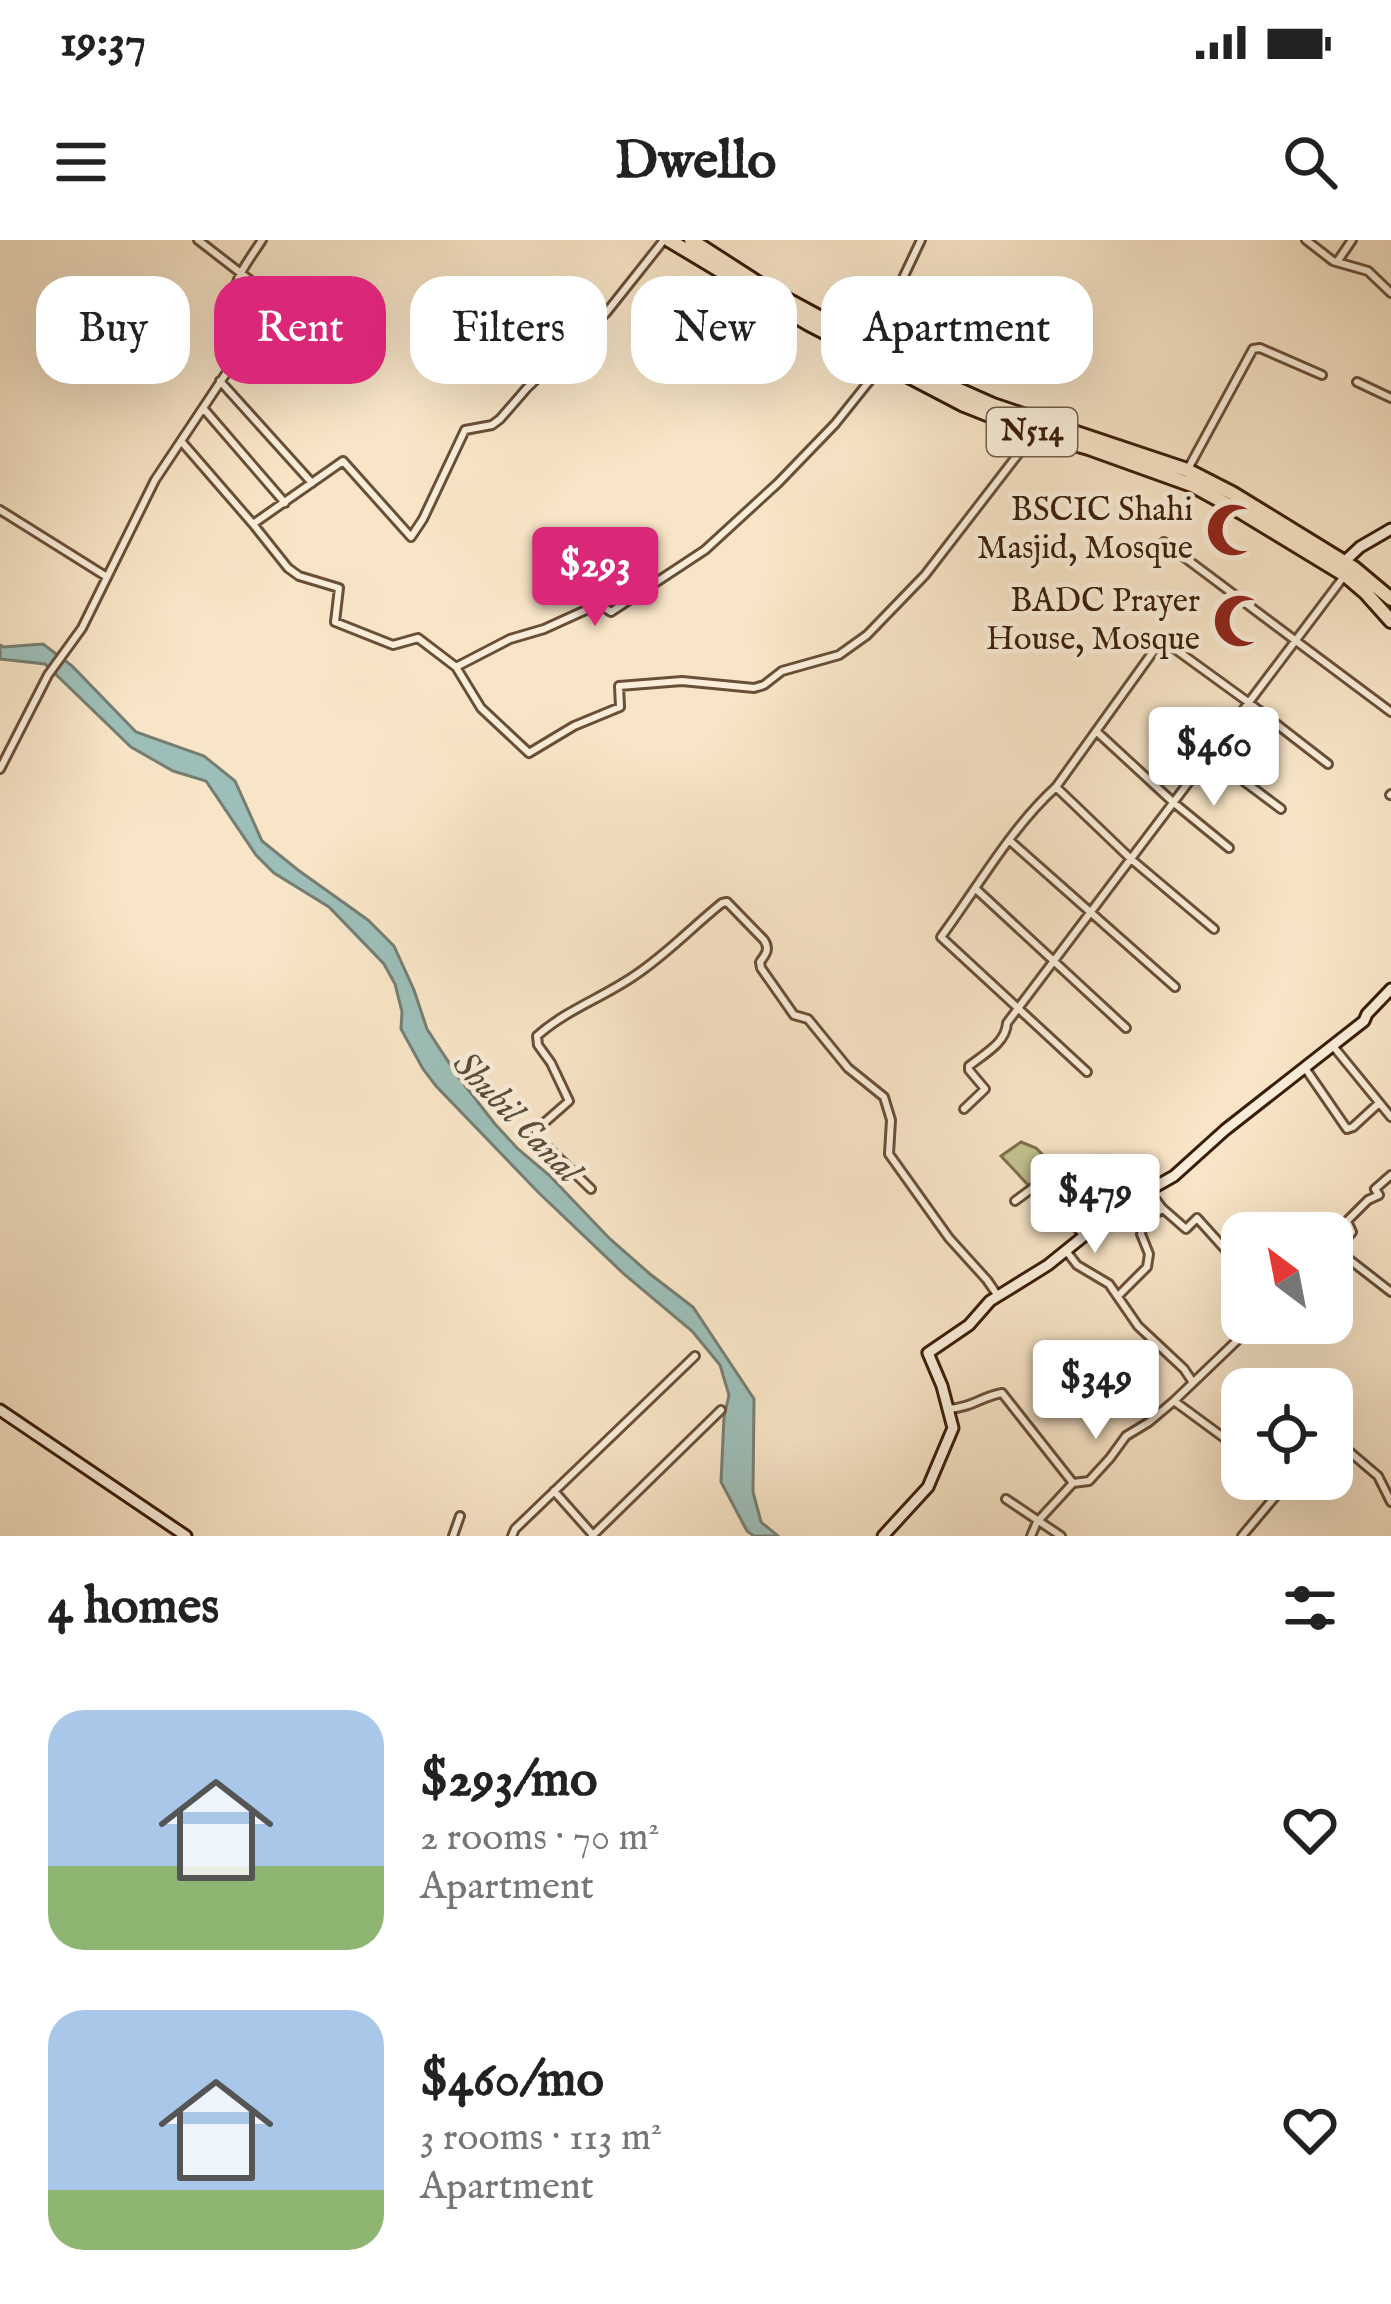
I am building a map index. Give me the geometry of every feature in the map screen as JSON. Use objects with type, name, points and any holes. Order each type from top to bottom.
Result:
[{"type":"highway","name":"N514","points":[[667,240],[821,329]]},
{"type":"highway","name":"N514","points":[[691,240],[766,290],[821,318]]},
{"type":"highway","name":"N514","points":[[922,384],[1034,433],[1192,485],[1344,569],[1391,621]]},
{"type":"highway","name":"N514","points":[[947,384],[993,405],[1187,470],[1232,493],[1391,599]]},
{"type":"street","points":[[197,240],[240,275],[262,240]]},
{"type":"street","points":[[254,524],[343,461],[412,537],[465,430],[500,419],[606,313],[667,240]]},
{"type":"street","points":[[905,276],[921,240]]},
{"type":"street","points":[[1306,240],[1337,262],[1368,271],[1391,292]]},
{"type":"street","points":[[1337,262],[1352,240]]},
{"type":"street","points":[[1187,470],[1253,349],[1322,375]]},
{"type":"street","points":[[1357,382],[1391,398]]},
{"type":"street","points":[[0,769],[48,675],[82,628],[155,479],[218,384]]},
{"type":"street","points":[[223,384],[312,483]]},
{"type":"street","points":[[456,667],[510,639],[599,604],[611,612],[705,550],[836,424],[867,384]]},
{"type":"street","points":[[203,408],[285,503]]},
{"type":"street","points":[[181,441],[287,568],[339,588],[335,622],[393,645],[418,638],[456,667],[481,708],[529,753],[574,726],[620,707],[619,686],[682,681],[754,688],[782,671],[839,655],[867,635],[925,574],[1034,433]]},
{"type":"street","points":[[0,510],[107,577]]},
{"type":"street","points":[[964,1109],[985,1089],[969,1066],[1001,1040],[1007,1023],[1360,547],[1391,529]]},
{"type":"street","points":[[1164,542],[1391,712]]},
{"type":"street","points":[[1087,1072],[940,937],[1164,641],[1328,764]]},
{"type":"street","points":[[1096,731],[1228,848]]},
{"type":"street","points":[[1209,755],[1281,809]]},
{"type":"street","points":[[1056,787],[1214,929]]},
{"type":"street","points":[[1010,840],[1174,988]]},
{"type":"street","points":[[977,890],[1126,1028]]},
{"type":"street","points":[[591,1189],[536,1136],[536,1130],[569,1101],[537,1036],[557,1018],[632,978],[727,902],[768,945],[760,968],[794,1015],[808,1018],[848,1068],[884,1097],[891,1120],[889,1154],[998,1296]]},
{"type":"street","points":[[884,1536],[928,1487],[953,1428],[928,1353],[1121,1206],[1174,1176],[1225,1130],[1364,1022],[1391,989]]},
{"type":"street","points":[[1305,1068],[1347,1129],[1386,1110],[1333,1045]]},
{"type":"street","points":[[1353,1215],[1378,1196],[1375,1189],[1391,1175]]},
{"type":"street","points":[[1015,1201],[1034,1187],[1042,1187],[1084,1236]]},
{"type":"street","points":[[1148,1189],[1186,1229],[1198,1218],[1221,1244]]},
{"type":"street","points":[[1117,1298],[1147,1267],[1149,1253],[1142,1227],[1162,1208]]},
{"type":"street","points":[[1065,1250],[1077,1265],[1108,1284],[1138,1326],[1192,1381]]},
{"type":"street","points":[[1353,1265],[1391,1292]]},
{"type":"street","points":[[1031,1536],[1037,1522],[1073,1483],[1089,1481],[1126,1436],[1174,1402],[1233,1344]]},
{"type":"street","points":[[512,1536],[694,1356]]},
{"type":"street","points":[[948,1409],[975,1405],[1002,1393],[1073,1483]]},
{"type":"street","points":[[1174,1402],[1221,1436]]},
{"type":"street","points":[[0,1410],[186,1536]]},
{"type":"street","points":[[554,1491],[593,1535],[721,1410]]},
{"type":"street","points":[[1353,1454],[1378,1476],[1391,1502]]},
{"type":"street","points":[[1006,1499],[1061,1536]]},
{"type":"street","points":[[1242,1536],[1272,1500]]},
{"type":"street","points":[[453,1536],[460,1516]]},
{"type":"shaded area","points":[[1021,1142],[1036,1148],[1055,1167],[1042,1185],[1035,1182],[1030,1187],[1001,1156]]},
{"type":"water","points":[[43,644],[72,666],[136,732],[204,756],[235,781],[262,841],[368,920],[394,946],[427,1029],[495,1124],[610,1239],[693,1307],[754,1399],[753,1492],[761,1522],[778,1536],[754,1536],[747,1531],[721,1482],[729,1395],[720,1365],[692,1331],[539,1193],[436,1086],[401,1029],[395,984],[384,964],[329,907],[274,873],[256,855],[206,781],[173,771],[131,747],[45,664],[0,659],[0,645]]},
{"type":"place","name":"BSCIC Shahi Masjid, Mosque","points":[[1233,530]]},
{"type":"place","name":"BADC Prayer House, Mosque","points":[[1240,621]]},
{"type":"water label","name":"Shubil Canal","points":[[516,1118]]}]
